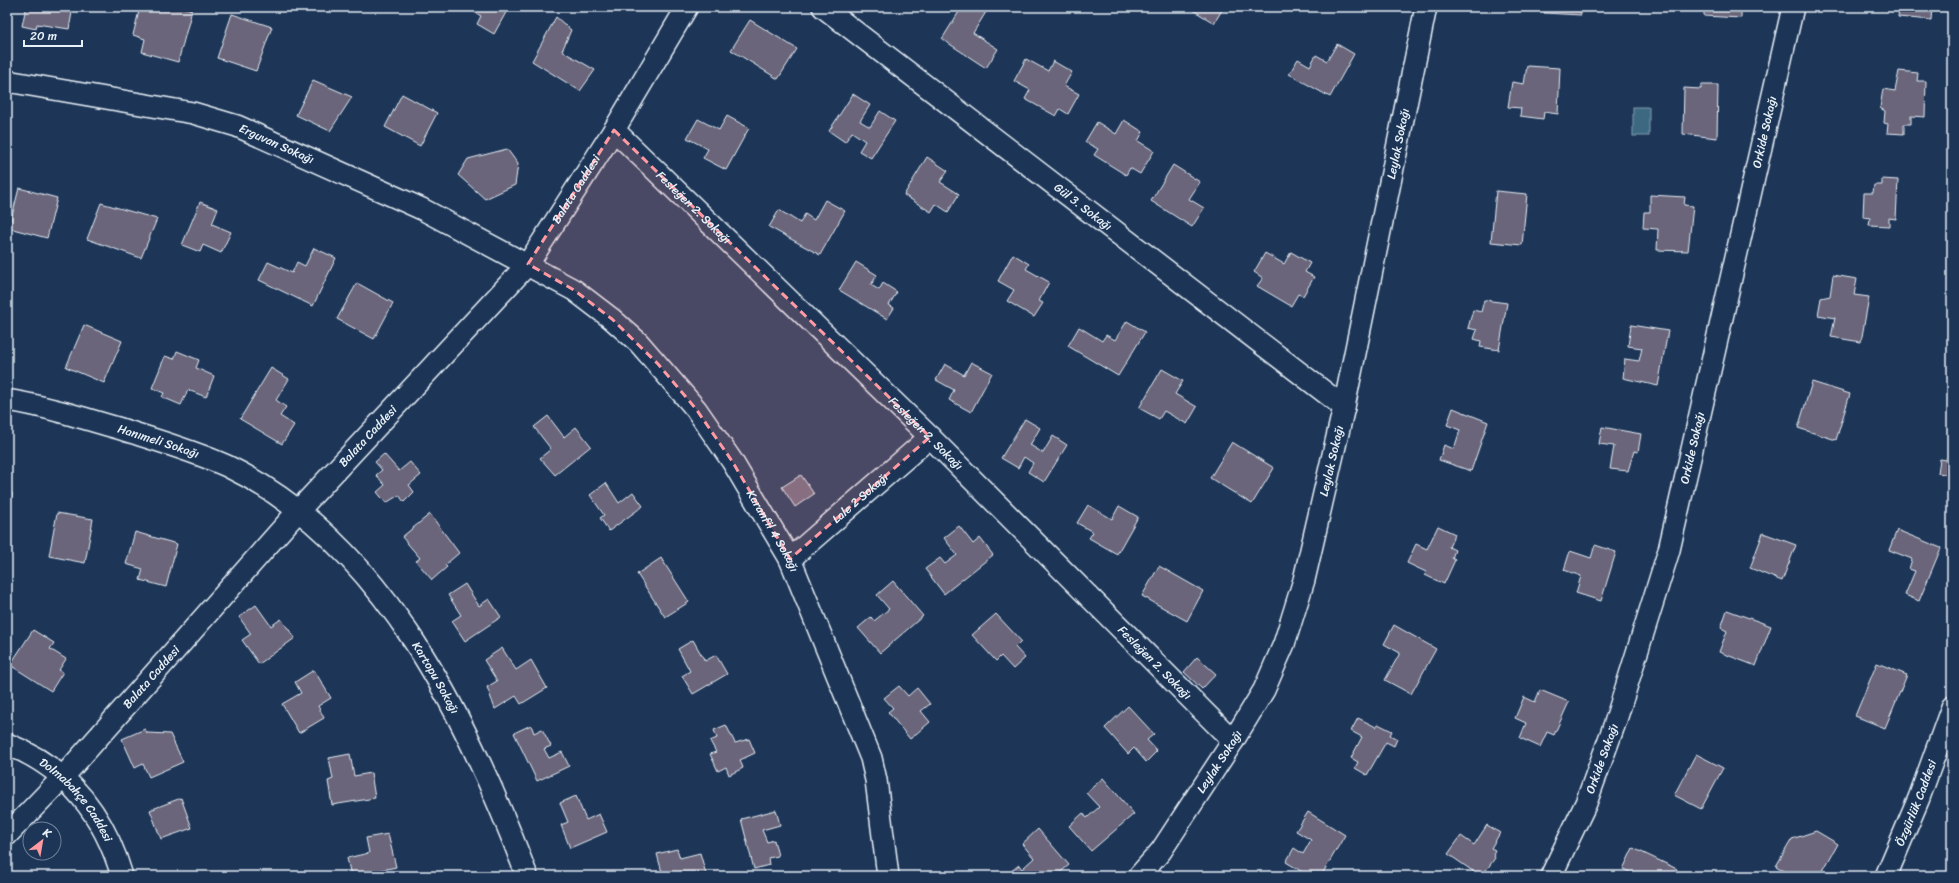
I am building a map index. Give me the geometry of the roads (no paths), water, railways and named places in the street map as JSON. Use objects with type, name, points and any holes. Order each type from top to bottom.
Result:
[{"type":"street","name":"Balata Caddesi","points":[[7,835],[63,777],[298,511],[528,264],[614,130],[687,7]]},
{"type":"street","name":"Gül 3. Sokağı","points":[[823,7],[1344,407]]},
{"type":"street","name":"Leylak Sokağı","points":[[1139,876],[1161,851],[1233,741],[1264,690],[1284,644],[1304,580],[1344,407],[1426,7]]},
{"type":"street","name":"Orkide Sokağı","points":[[1551,876],[1586,803],[1615,723],[1669,550],[1793,7]]},
{"type":"street","name":"Erguvan Sokağı","points":[[7,80],[193,113],[237,126],[422,209],[528,264]]},
{"type":"street","name":"Fesleğen 2. Sokağı","points":[[614,130],[930,437],[1233,741]]},
{"type":"street","name":"Karanfil 4 Sokağı","points":[[528,264],[574,290],[612,319],[639,343],[696,410],[732,461],[790,560],[871,758],[876,780],[888,876]]},
{"type":"street","name":"Hanımeli Sokağı","points":[[7,400],[105,425],[190,451],[228,467],[268,490],[298,511]]},
{"type":"street","name":"Lale 2 Sokağı","points":[[790,560],[930,437]]},
{"type":"street","name":"Kartopu Sokağı","points":[[298,511],[330,538],[359,567],[388,602],[413,638],[459,721],[511,833],[527,876]]},
{"type":"street","name":"Özgürlük Caddesi","points":[[1886,876],[1919,798],[1952,707]]},
{"type":"street","name":"Dolmabahçe Caddesi","points":[[7,744],[43,762],[63,777],[83,797],[97,816],[119,865],[122,876]]},
{"type":"water","points":[[1633,107],[1649,107],[1649,136],[1633,136]]}]
